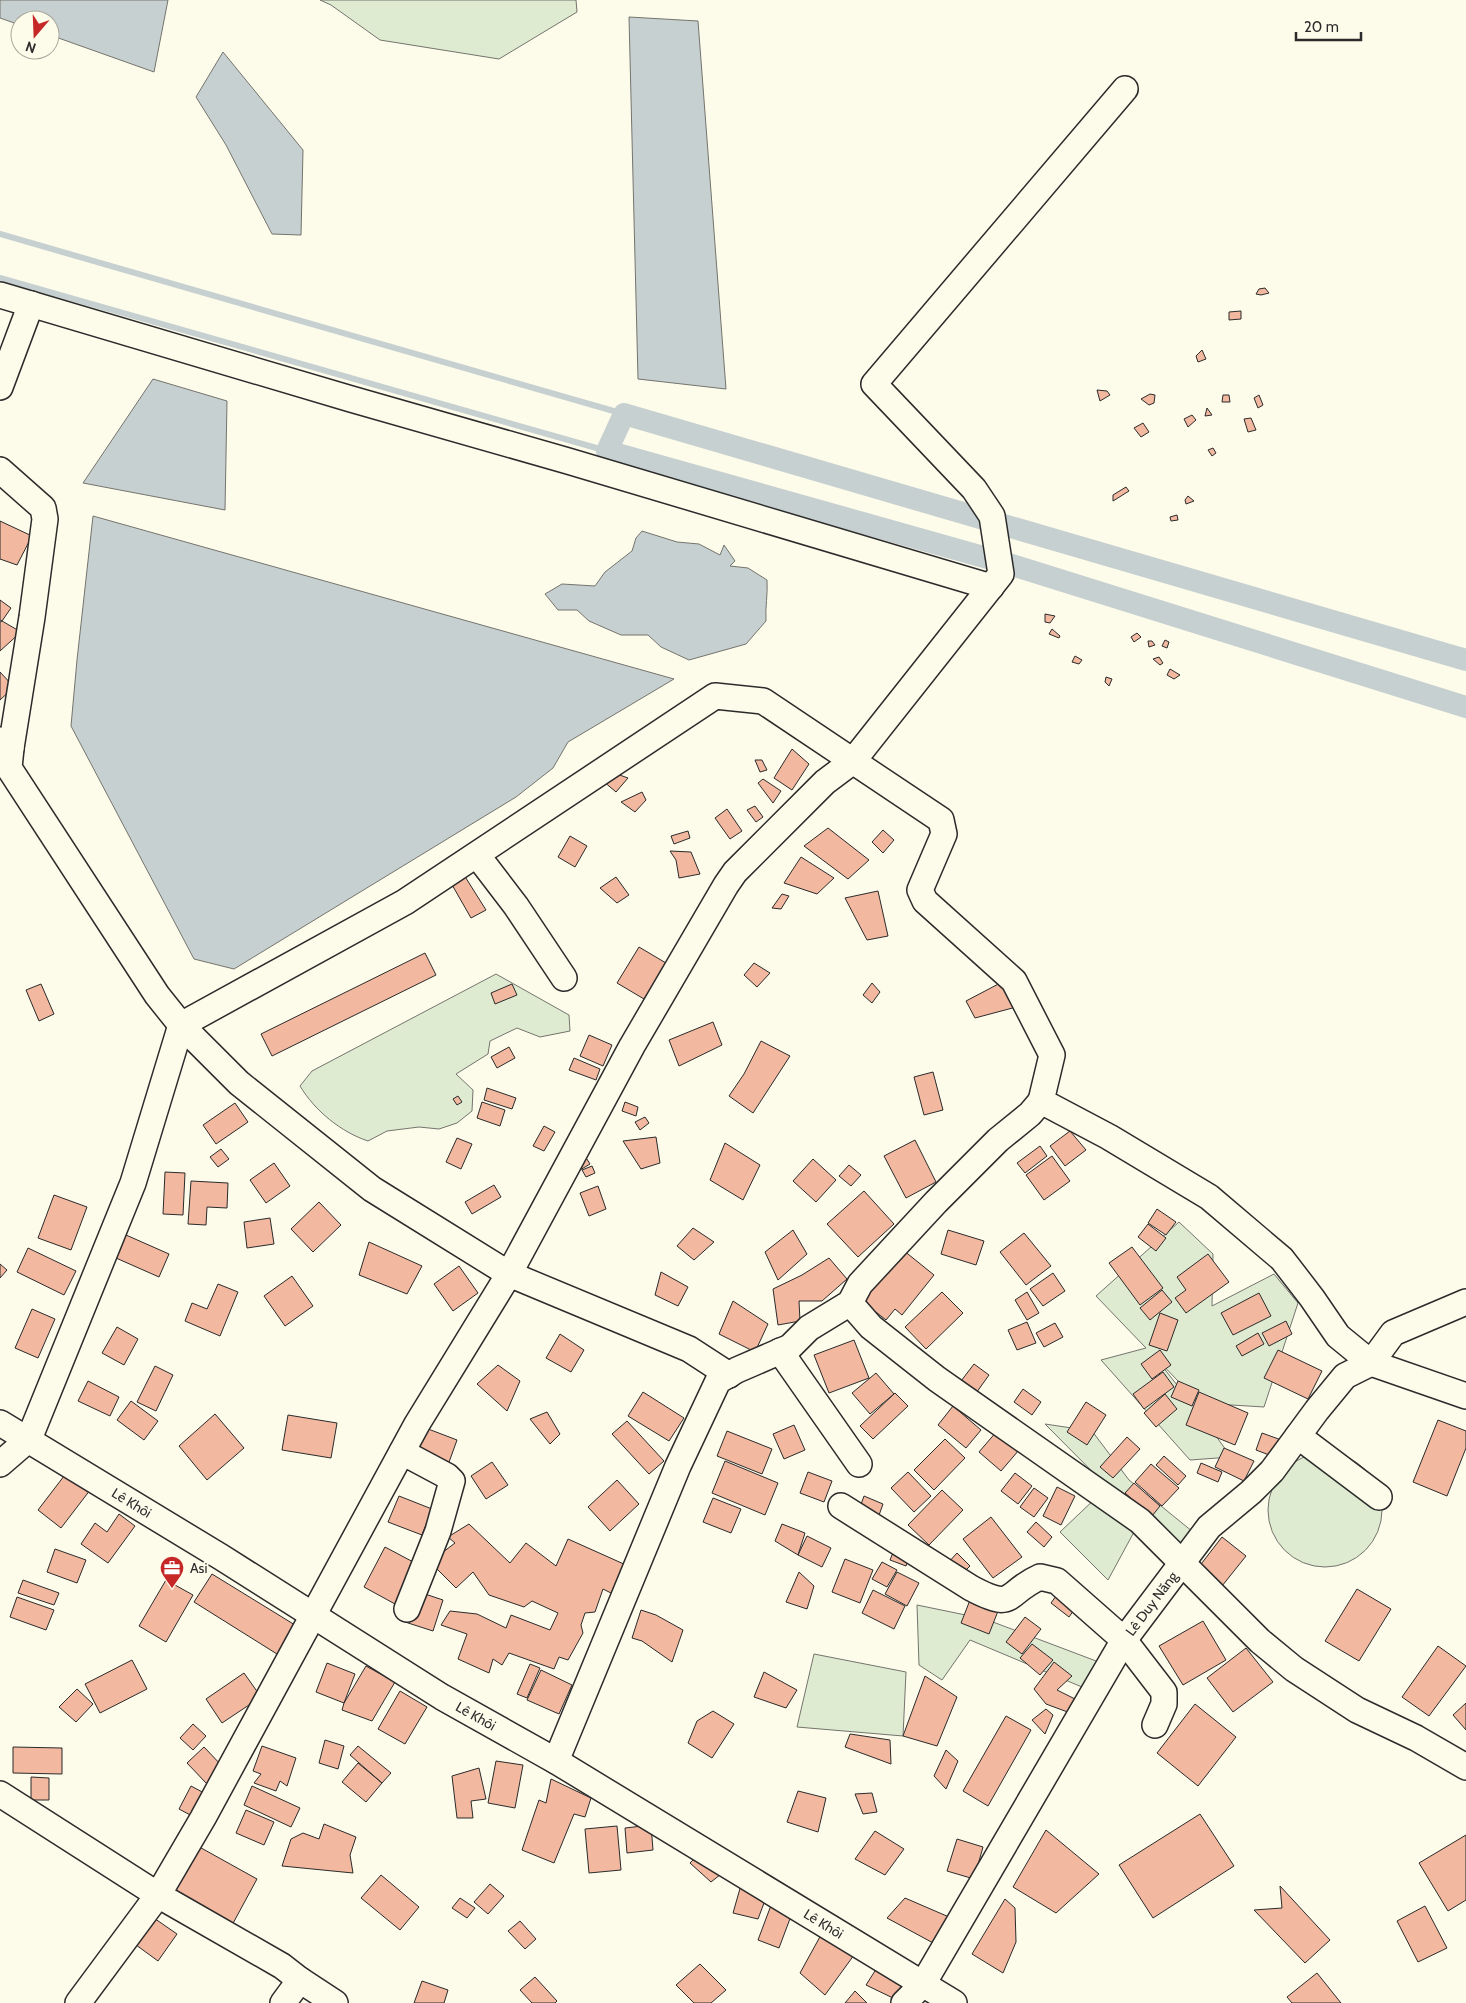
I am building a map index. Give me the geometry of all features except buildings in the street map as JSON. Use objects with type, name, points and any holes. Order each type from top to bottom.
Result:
[{"type":"street","points":[[78,2003],[158,1895],[203,1818],[417,1424],[510,1274],[632,1046],[726,885],[735,872],[825,782],[853,761],[996,581],[992,516],[974,489],[874,384],[1125,89]]},
{"type":"street","points":[[0,295],[996,581]]},
{"type":"street","points":[[0,387],[30,304]]},
{"type":"street","points":[[0,470],[43,508],[45,519],[32,618],[5,759],[157,995],[180,1024],[239,1083],[372,1189],[510,1274],[689,1350],[729,1375]]},
{"type":"street","points":[[0,1464],[29,1439],[134,1183],[180,1024],[405,902],[715,696],[763,701],[942,820],[944,834],[920,890],[925,901],[1014,980],[1052,1055],[1041,1102],[1030,1114],[998,1140],[936,1202],[860,1284],[850,1303],[810,1328],[790,1347],[718,1381],[678,1466],[556,1761]]},
{"type":"street","points":[[476,854],[516,906],[564,978]]},
{"type":"street","points":[[1041,1102],[1110,1137],[1209,1197],[1282,1259],[1338,1336],[1370,1363],[1466,1396]]},
{"type":"street","name":"Lê Duy Năng","points":[[904,2003],[923,1984],[1124,1640],[1209,1527],[1272,1471],[1317,1410],[1346,1376],[1370,1363],[1393,1333],[1466,1302]]},
{"type":"street","points":[[850,1303],[871,1328],[937,1379],[1140,1521],[1260,1641],[1294,1669],[1357,1710],[1416,1738],[1466,1767]]},
{"type":"street","points":[[780,1352],[859,1464]]},
{"type":"street","name":"Lê Khôi","points":[[0,1423],[221,1557],[442,1696],[556,1761],[954,2003]]},
{"type":"street","points":[[1298,1436],[1379,1497]]},
{"type":"street","points":[[402,1452],[447,1476],[452,1481],[438,1531],[407,1609]]},
{"type":"street","points":[[841,1506],[988,1598],[1008,1599],[1040,1577],[1057,1581],[1124,1640],[1164,1692],[1164,1704],[1155,1724]]},
{"type":"street","points":[[0,1794],[158,1895],[282,1966],[335,2003]]},
{"type":"street","points":[[282,2003],[300,1980]]},
{"type":"green space","points":[[320,0],[576,0],[577,12],[499,59],[380,40],[331,5]]},
{"type":"green space","points":[[496,974],[569,1015],[570,1031],[540,1037],[517,1028],[490,1041],[488,1054],[456,1074],[473,1090],[472,1111],[457,1123],[439,1129],[419,1127],[387,1131],[368,1141],[348,1132],[330,1120],[313,1104],[300,1086],[312,1071]]},
{"type":"green space","points":[[1179,1222],[1213,1254],[1212,1306],[1274,1274],[1298,1303],[1264,1407],[1199,1403],[1155,1357],[1231,1457],[1190,1460],[1101,1360],[1146,1348],[1096,1296]]},
{"type":"green space","points":[[1045,1424],[1092,1431],[1129,1480],[1198,1536],[1180,1560]]},
{"type":"green space","points":[[1325,1453],[1347,1457],[1365,1470],[1378,1488],[1382,1510],[1378,1532],[1365,1550],[1347,1563],[1325,1567],[1303,1563],[1285,1550],[1272,1532],[1268,1510],[1272,1488],[1285,1470],[1303,1457]]},
{"type":"green space","points":[[1098,1496],[1140,1521],[1108,1580],[1060,1532]]},
{"type":"green space","points":[[917,1605],[985,1619],[1112,1667],[1101,1695],[970,1640],[942,1680],[919,1665]]},
{"type":"green space","points":[[814,1654],[906,1672],[903,1736],[797,1727]]},
{"type":"shaded area","points":[[0,0],[168,0],[154,72],[60,39],[60,10],[10,10],[10,22],[0,18]]},
{"type":"shaded area","points":[[629,17],[698,21],[726,389],[638,379]]},
{"type":"shaded area","points":[[223,52],[303,150],[301,235],[272,234],[226,145],[196,97]]},
{"type":"shaded area","points":[[153,379],[227,401],[225,510],[83,483]]},
{"type":"shaded area","points":[[93,516],[674,679],[568,742],[553,768],[516,797],[234,969],[194,959],[71,726]]},
{"type":"shaded area","points":[[642,531],[677,542],[699,544],[720,555],[724,545],[735,561],[730,566],[748,568],[767,580],[766,621],[746,644],[689,660],[661,647],[648,635],[621,635],[589,621],[577,610],[558,610],[545,594],[562,584],[595,586],[605,572],[632,551],[636,538]]},
{"type":"waterway","points":[[0,234],[624,414]]},
{"type":"waterway","points":[[0,278],[607,451]]},
{"type":"waterway","points":[[1466,660],[624,414],[607,451],[1012,565],[1466,707]]},
{"type":"place","name":"Asi","points":[[172,1589]]}]
